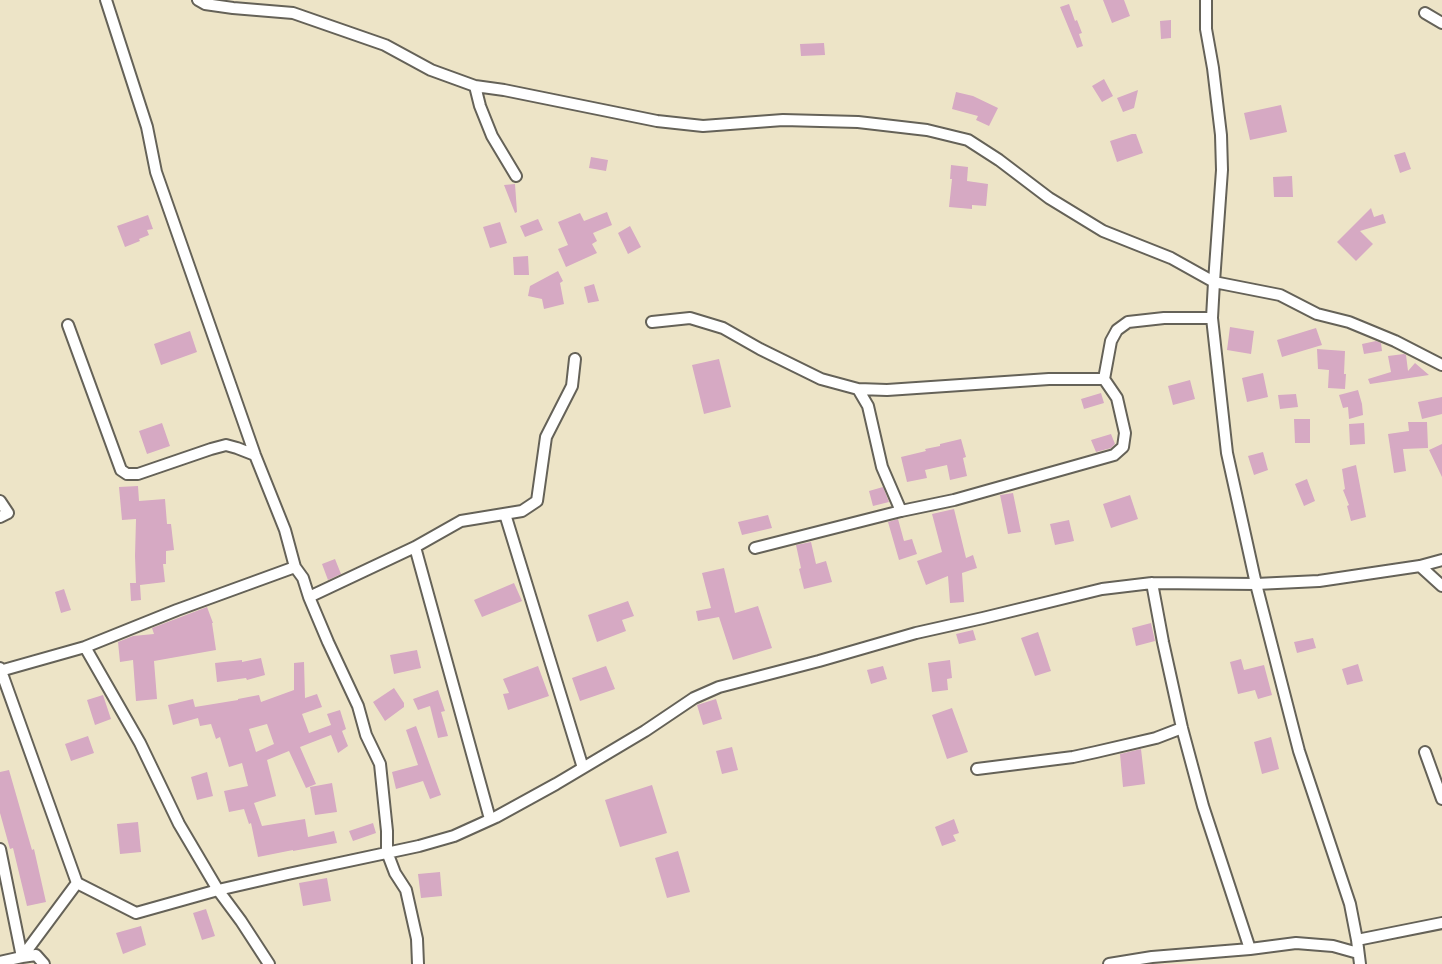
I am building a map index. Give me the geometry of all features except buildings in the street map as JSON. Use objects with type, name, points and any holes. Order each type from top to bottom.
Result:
[{"type":"street","points":[[106,0],[147,127],[156,172],[255,455],[285,530],[295,567],[303,578],[328,642],[358,706],[366,735],[380,764],[387,852],[395,873],[406,890],[417,939],[418,964]]},
{"type":"street","points":[[198,0],[205,4],[233,8],[293,13],[386,45],[431,70],[476,86],[657,121],[704,126],[783,120],[858,122],[927,130],[968,140],[1049,198],[1103,231],[1171,258],[1214,282],[1280,295],[1317,314],[1349,322],[1395,341],[1442,365]]},
{"type":"street","points":[[1206,0],[1206,29],[1221,135],[1222,170],[1212,318],[1227,453],[1256,584],[1299,751],[1350,904],[1359,958]]},
{"type":"street","points":[[1425,13],[1442,23]]},
{"type":"street","points":[[476,86],[480,106],[492,136],[516,176]]},
{"type":"street","points":[[652,322],[690,318],[723,328],[821,379],[858,388],[887,390],[1049,379],[1104,379]]},
{"type":"street","points":[[755,548],[954,500],[1114,455],[1123,447],[1125,433],[1117,398],[1104,379],[1112,341],[1117,330],[1128,321],[1212,318]]},
{"type":"street","points":[[68,324],[121,470],[127,474],[138,474],[226,446],[255,455]]},
{"type":"street","points":[[309,597],[415,547],[461,521],[522,511],[537,501],[546,437],[572,386],[574,359]]},
{"type":"street","points":[[858,388],[868,406],[882,467],[901,512]]},
{"type":"street","points":[[0,501],[8,513],[0,517]]},
{"type":"street","points":[[505,514],[583,768]]},
{"type":"street","points":[[415,547],[490,819]]},
{"type":"street","points":[[295,567],[177,610],[86,647],[0,670],[77,883],[136,913],[218,890],[419,846],[454,836],[556,784],[694,699],[719,687],[916,633],[1102,589],[1152,584],[1256,584],[1318,581],[1420,566],[1442,560]]},
{"type":"street","points":[[1420,566],[1442,586]]},
{"type":"street","points":[[1152,584],[1182,728],[1203,806],[1250,949]]},
{"type":"street","points":[[86,647],[140,743],[179,824],[218,890],[269,964]]},
{"type":"street","points":[[977,770],[1073,757],[1156,738],[1182,728]]},
{"type":"street","points":[[1425,752],[1442,799]]},
{"type":"street","points":[[0,849],[22,957]]},
{"type":"street","points":[[22,957],[77,883]]},
{"type":"street","points":[[1357,940],[1442,923]]},
{"type":"street","points":[[1109,964],[1152,957],[1296,944],[1340,948],[1359,958]]},
{"type":"street","points":[[0,962],[36,955],[44,964]]}]
